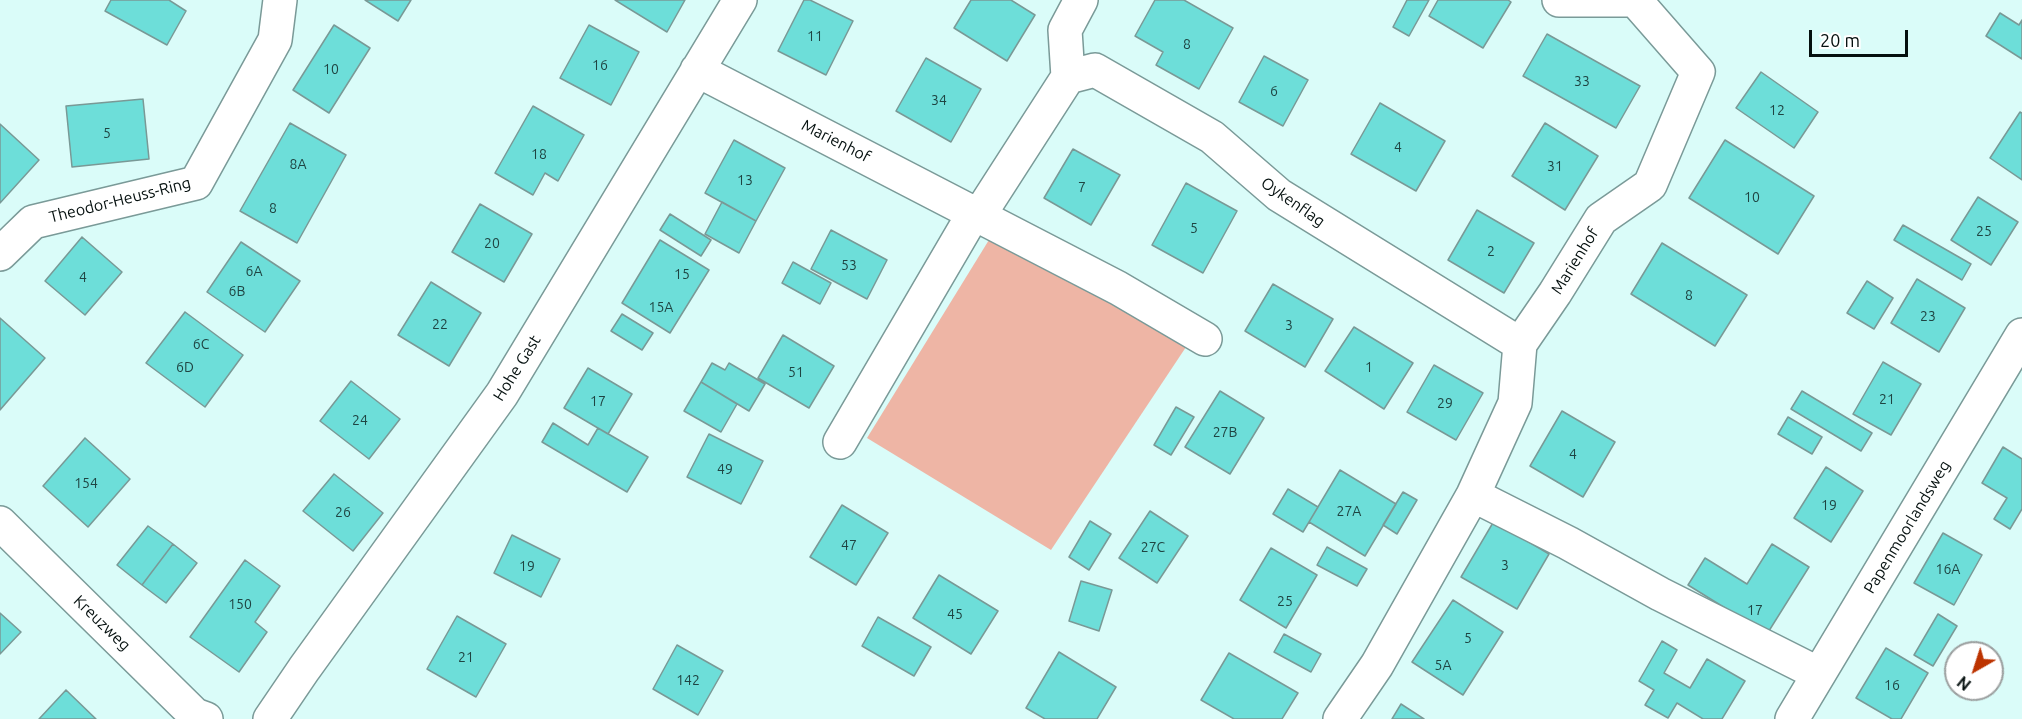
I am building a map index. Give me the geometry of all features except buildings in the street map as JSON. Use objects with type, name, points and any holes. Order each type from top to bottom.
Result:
[{"type":"street","name":"Theodor-Heuss-Ring","points":[[0,254],[33,222],[196,183],[275,40],[280,0]]},
{"type":"street","name":"Hohe Gast","points":[[270,719],[303,669],[502,394],[740,0]]},
{"type":"street","points":[[840,442],[974,213],[985,206],[1068,77],[1065,30],[1081,0]]},
{"type":"street","name":"Marienhof","points":[[1340,719],[1377,665],[1473,495],[1515,403],[1520,344],[1601,219],[1650,186],[1698,72],[1635,0],[1559,0]]},
{"type":"street","name":"Marienhof","points":[[698,70],[1118,288],[1205,339]]},
{"type":"street","name":"Oykenflag","points":[[1068,77],[1095,70],[1212,137],[1279,195],[1520,344]]},
{"type":"street","name":"Papenmoorlandsweg","points":[[1792,719],[2022,335]]},
{"type":"street","points":[[1473,495],[1660,594],[1819,674]]},
{"type":"street","name":"Kreuzweg","points":[[0,523],[195,715],[206,719]]},
{"type":"shaded area","points":[[992,235],[1192,338],[1051,550],[867,438]]}]
